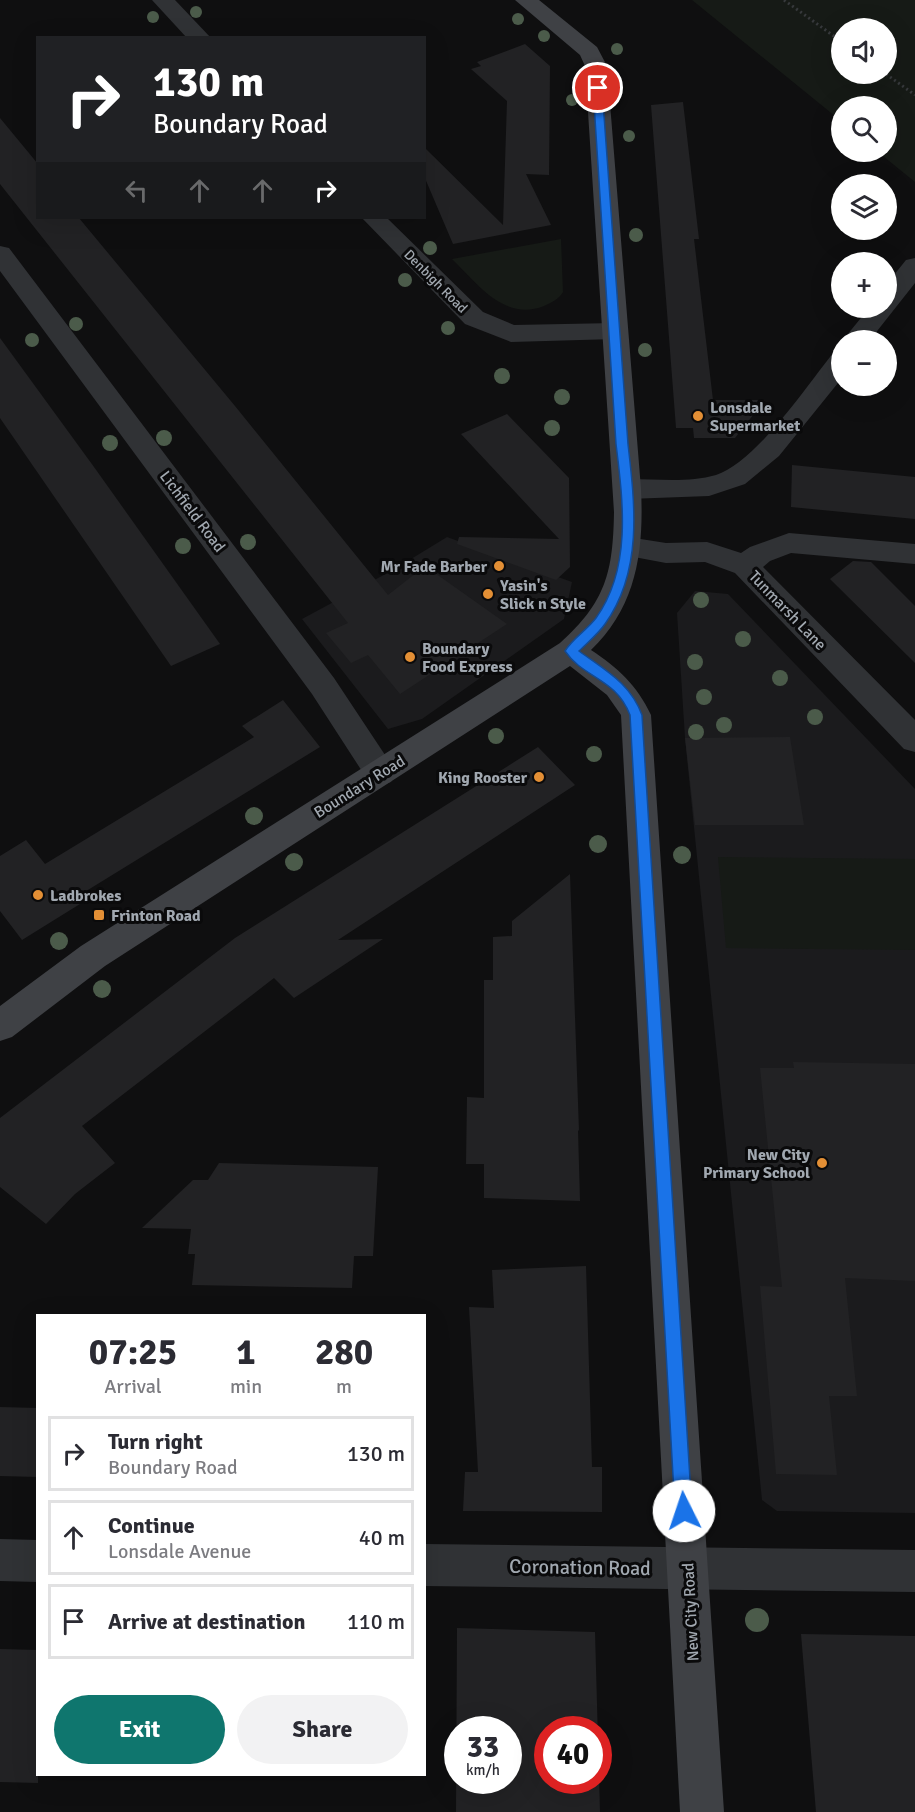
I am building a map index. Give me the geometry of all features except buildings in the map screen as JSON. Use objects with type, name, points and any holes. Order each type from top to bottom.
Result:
[{"type":"street","points":[[163,0],[198,36]]},
{"type":"street","name":"Boundary Road","points":[[2,1019],[93,956],[571,651],[600,621],[617,591],[628,547],[628,489],[622,444],[596,66],[589,52],[526,0]]},
{"type":"street","name":"Denbigh Road","points":[[375,219],[474,318],[511,334],[615,330]]},
{"type":"street","name":"Lichfield Road","points":[[0,254],[323,686],[380,772]]},
{"type":"street","points":[[897,288],[915,266]]},
{"type":"street","points":[[864,330],[874,318]]},
{"type":"street","points":[[628,489],[682,488],[723,483],[745,470],[776,441],[831,373]]},
{"type":"street","points":[[745,566],[760,554],[789,543],[915,554]]},
{"type":"street","name":"Tunmarsh Lane","points":[[628,547],[666,552],[707,552],[745,566],[915,740]]},
{"type":"street","name":"New City Road","points":[[571,651],[622,689],[631,701],[636,715],[702,1812]]},
{"type":"street","points":[[0,1560],[36,1561]]},
{"type":"street","name":"Coronation Road","points":[[426,1565],[915,1571]]},
{"type":"path","points":[[784,0],[831,34]]},
{"type":"path","points":[[897,82],[915,95]]},
{"type":"shaded area","points":[[692,0],[915,0],[915,182],[890,162],[897,162],[897,96],[831,96],[831,113]]},
{"type":"shaded area","points":[[561,239],[563,292],[549,304],[530,310],[516,309],[492,298],[452,259]]},
{"type":"shaded area","points":[[447,537],[572,582],[564,619],[422,719],[388,729],[302,619],[393,570]]},
{"type":"shaded area","name":"New City Primary School","points":[[695,591],[728,594],[915,789],[915,1513],[777,1511],[762,1500],[685,738],[677,613]]},
{"type":"shaded area","points":[[718,857],[915,859],[915,950],[726,948]]},
{"type":"place","name":"Lonsdale Supermarket","points":[[698,416]]},
{"type":"place","name":"Mr Fade Barber","points":[[499,566]]},
{"type":"place","name":"Yasin's Slick n Style","points":[[488,594]]},
{"type":"place","name":"Boundary Food Express","points":[[410,657]]},
{"type":"place","name":"King Rooster","points":[[539,777]]},
{"type":"place","name":"Ladbrokes","points":[[38,895]]},
{"type":"place","name":"Frinton Road","points":[[99,915]]},
{"type":"place","name":"New City Primary School","points":[[822,1163]]},
{"type":"route","points":[[598,88],[622,444],[628,489],[628,547],[617,591],[600,621],[571,651],[622,689],[631,701],[636,715],[684,1511]]}]
